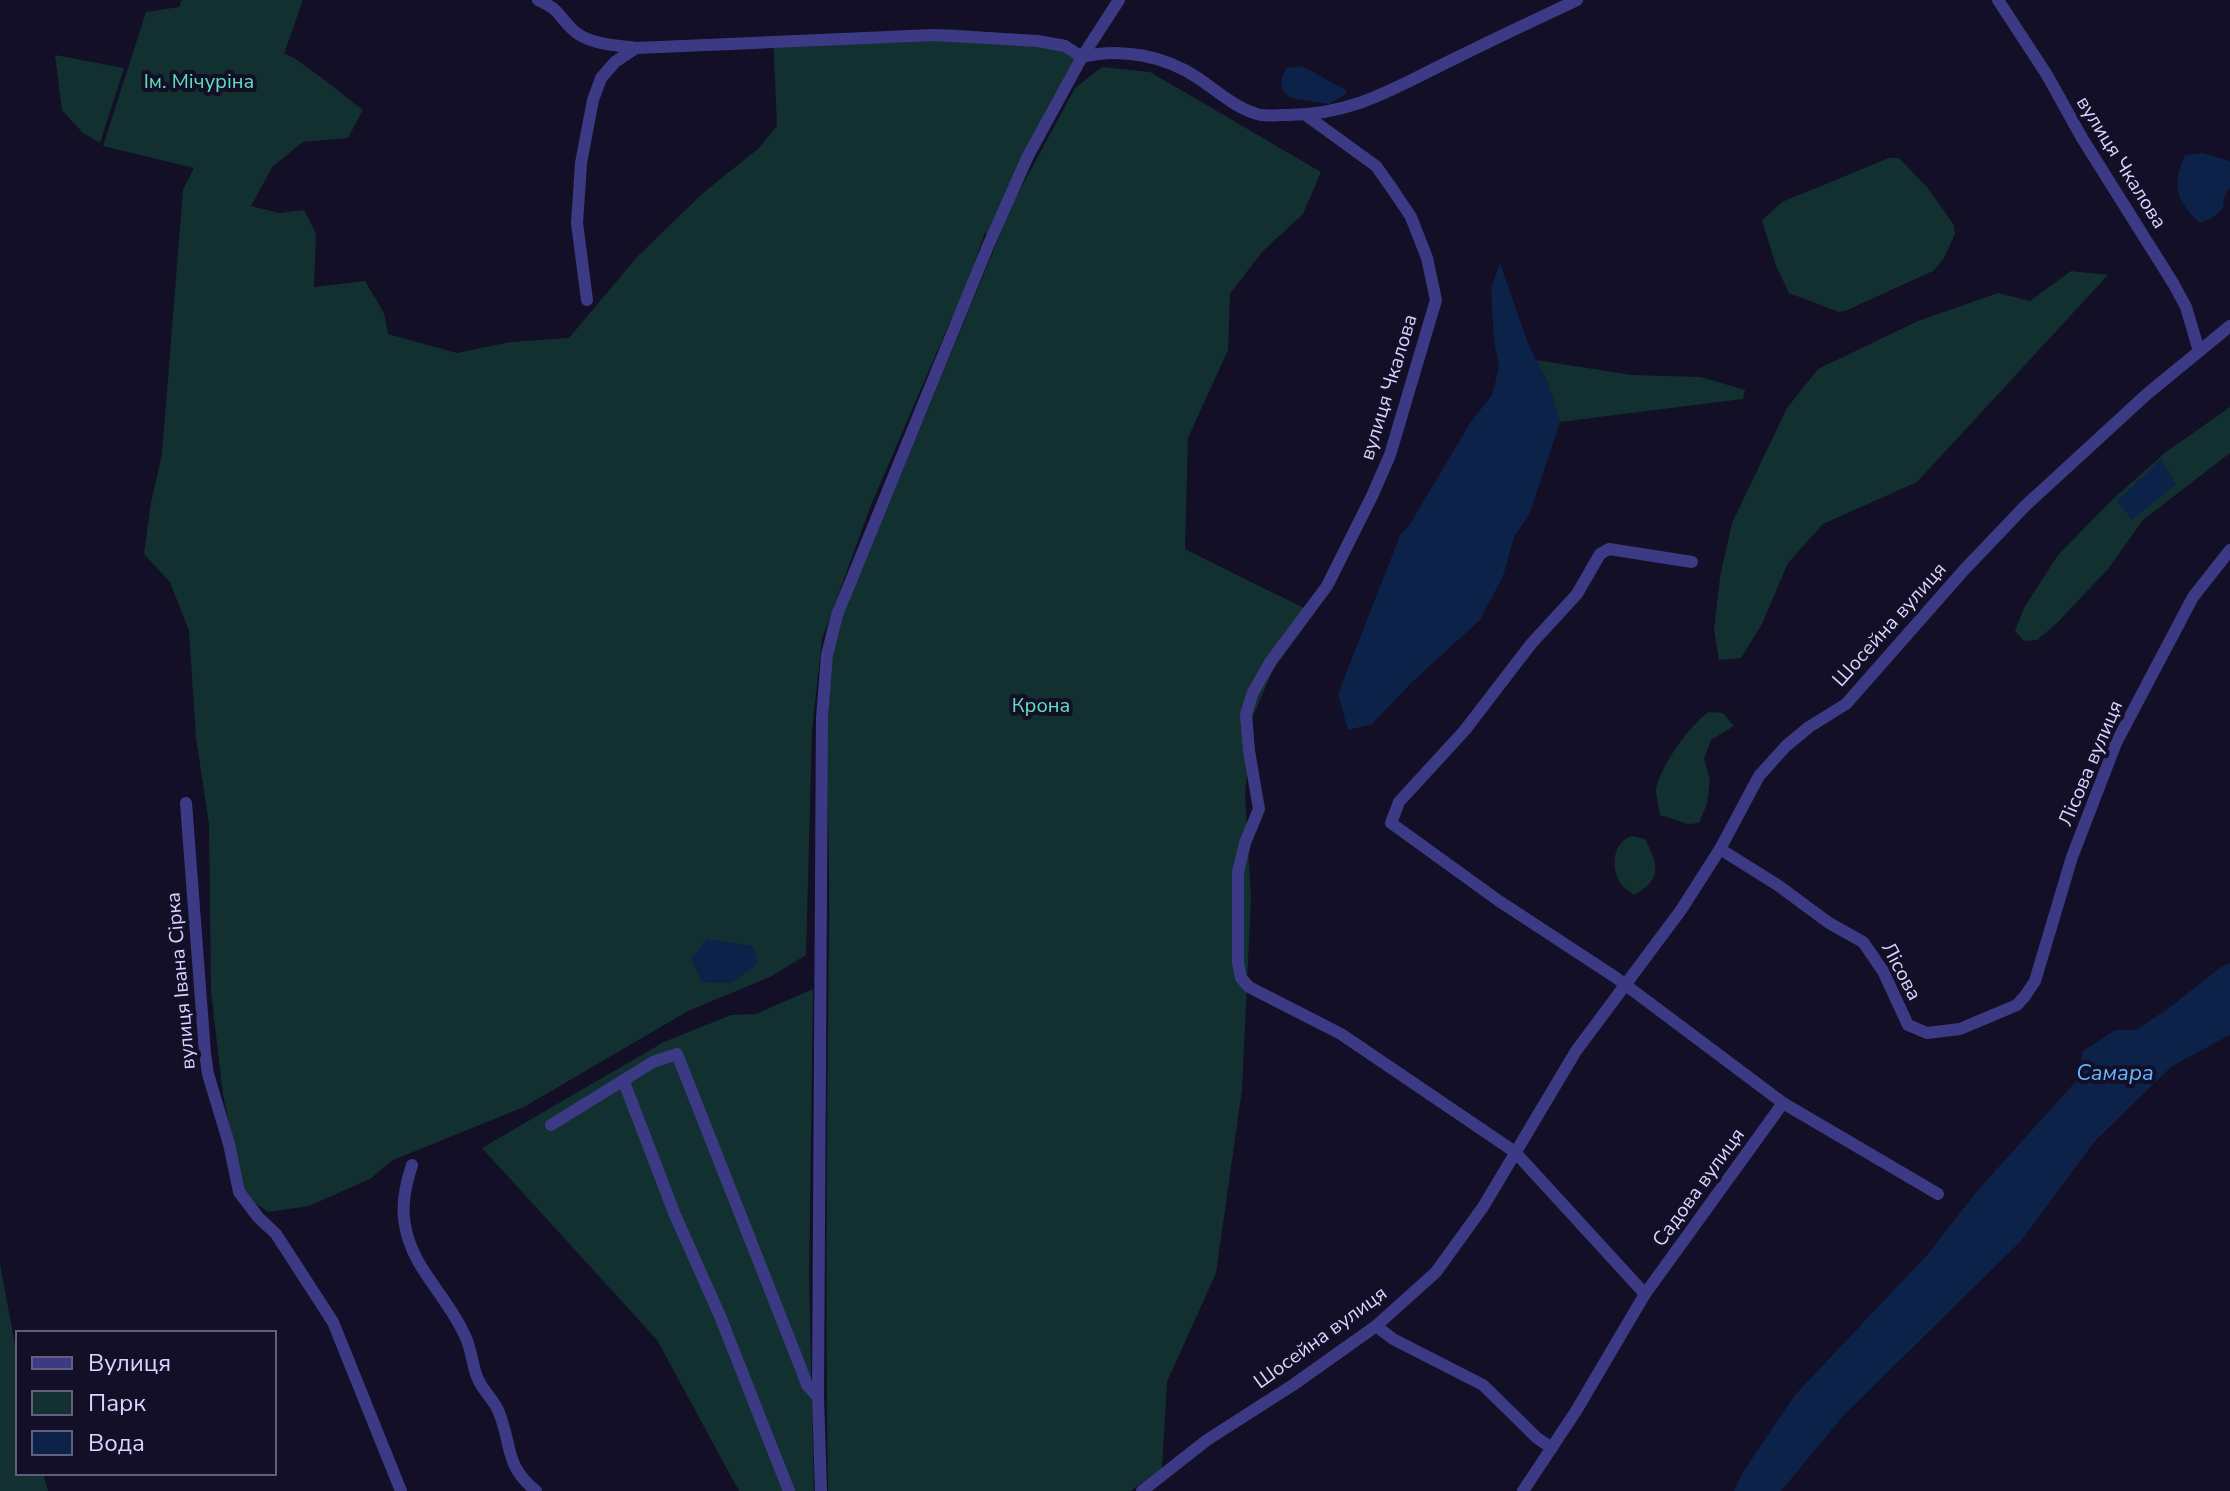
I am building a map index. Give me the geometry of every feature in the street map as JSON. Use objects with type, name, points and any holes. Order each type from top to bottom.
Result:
[{"type":"street","points":[[538,0],[558,9],[574,31],[596,42],[636,48],[934,35],[1038,41],[1065,46],[1082,57],[1100,52],[1123,52],[1160,60],[1195,76],[1228,99],[1260,115],[1307,116],[1347,109],[1382,95],[1577,0]]},
{"type":"street","points":[[1110,0],[1111,14]]},
{"type":"street","points":[[821,1491],[818,1397],[822,718],[827,655],[837,615],[1028,156],[1082,57],[1119,0]]},
{"type":"street","name":"вулиця Чкалова","points":[[1998,0],[2173,283],[2186,307],[2199,351]]},
{"type":"street","points":[[587,300],[577,223],[581,163],[593,100],[601,78],[615,62],[636,48]]},
{"type":"street","name":"вулиця Чкалова","points":[[1307,116],[1376,166],[1393,190],[1411,217],[1427,258],[1436,300],[1390,455],[1327,586],[1271,661],[1253,692],[1246,714],[1259,809],[1245,843],[1238,872],[1241,978],[1249,987],[1341,1034],[1515,1152]]},
{"type":"street","name":"Шосейна вулиця","points":[[1142,1491],[1207,1440],[1293,1385],[1376,1326],[1436,1272],[1483,1207],[1576,1051],[1681,910],[1720,849],[1759,776],[1786,746],[1846,704],[2025,506],[2136,403],[2230,326]]},
{"type":"street","points":[[1692,562],[1609,549],[1600,554],[1577,594],[1531,644],[1465,730],[1399,802],[1391,823],[1625,987],[1783,1103],[1938,1194]]},
{"type":"street","name":"Лісова вулиця","points":[[2017,1005],[2035,981],[2072,857],[2116,743],[2193,597],[2230,550]]},
{"type":"street","name":"вулиця Івана Сірка","points":[[186,803],[205,1053],[239,1192],[276,1234],[333,1322],[401,1491]]},
{"type":"street","name":"Лісова","points":[[1720,849],[1768,878],[1829,923],[1863,942],[1883,971],[1908,1025],[1927,1033],[1940,1033],[1982,1021],[2017,1005]]},
{"type":"street","points":[[551,1125],[653,1062],[677,1054],[807,1385],[818,1397]]},
{"type":"street","points":[[624,1082],[675,1215],[720,1316],[789,1491]]},
{"type":"street","name":"Садова вулиця","points":[[1523,1491],[1645,1294],[1783,1103]]},
{"type":"street","points":[[1515,1152],[1645,1294]]},
{"type":"street","points":[[412,1165],[406,1183],[404,1223],[410,1243],[419,1266],[444,1299],[466,1338],[477,1377],[497,1408],[515,1469],[536,1491]]},
{"type":"street","points":[[1376,1326],[1393,1339],[1483,1385],[1527,1429],[1552,1448]]},
{"type":"green space","name":"Ім. Мічуріна","points":[[182,0],[303,0],[284,54],[310,69],[363,110],[348,138],[303,142],[273,166],[251,206],[279,213],[304,210],[316,233],[314,287],[365,281],[384,313],[388,334],[457,353],[510,342],[569,338],[636,258],[703,193],[759,148],[777,126],[773,37],[954,29],[1063,39],[1077,59],[989,238],[985,232],[955,320],[952,317],[871,505],[822,639],[812,731],[806,955],[770,977],[688,1011],[524,1107],[393,1160],[370,1179],[309,1206],[268,1212],[245,1196],[223,1095],[211,991],[209,824],[196,738],[189,631],[170,582],[144,554],[162,454],[183,190],[194,168],[103,146],[146,12],[179,7]]},
{"type":"green space","points":[[55,55],[124,68],[100,143],[83,133],[62,110]]},
{"type":"green space","name":"Крона","points":[[1102,67],[1150,72],[1321,172],[1303,214],[1262,252],[1230,294],[1228,350],[1188,438],[1185,549],[1314,613],[1273,670],[1253,716],[1245,794],[1251,898],[1242,1090],[1216,1273],[1167,1382],[1162,1468],[1131,1491],[828,1491],[828,742],[837,629],[1014,201],[1075,88]]},
{"type":"green space","points":[[1889,158],[1899,158],[1927,187],[1954,225],[1955,234],[1944,258],[1933,271],[1845,311],[1839,312],[1789,293],[1776,266],[1762,220],[1782,202]]},
{"type":"green space","points":[[2071,271],[2108,275],[1917,482],[1823,524],[1788,563],[1761,626],[1741,658],[1719,660],[1714,630],[1720,577],[1732,523],[1787,408],[1818,369],[1918,321],[1998,293],[2030,301]]},
{"type":"green space","points":[[1536,360],[1632,375],[1701,377],[1745,390],[1743,399],[1560,422],[1547,381]]},
{"type":"green space","points":[[2230,407],[2230,453],[2143,520],[2108,569],[2057,623],[2037,640],[2024,641],[2015,631],[2024,608],[2058,555],[2114,498],[2166,452]]},
{"type":"green space","points":[[1709,712],[1723,713],[1734,726],[1711,740],[1704,759],[1710,780],[1707,804],[1699,823],[1688,824],[1660,815],[1656,790],[1663,770],[1685,736]]},
{"type":"green space","points":[[1632,836],[1645,839],[1655,863],[1654,877],[1634,895],[1619,881],[1615,868],[1617,849]]},
{"type":"green space","points":[[813,989],[809,1274],[814,1491],[739,1491],[657,1340],[482,1148],[664,1042],[731,1015],[756,1014]]},
{"type":"green space","points":[[0,1264],[16,1350],[16,1475],[44,1475],[48,1491],[0,1491]]},
{"type":"water","points":[[1300,66],[1347,90],[1346,94],[1329,104],[1291,98],[1282,88],[1283,76],[1287,68]]},
{"type":"water","points":[[2203,153],[2230,161],[2230,188],[2224,197],[2223,208],[2200,223],[2181,200],[2177,184],[2185,155]]},
{"type":"water","points":[[1500,263],[1560,422],[1529,515],[1514,537],[1503,576],[1480,620],[1411,683],[1372,724],[1348,730],[1338,694],[1401,533],[1409,526],[1470,423],[1492,395],[1499,368],[1491,288]]},
{"type":"water","points":[[2161,459],[2176,484],[2132,520],[2117,501]]},
{"type":"water","points":[[707,939],[753,946],[758,963],[731,983],[702,982],[691,959]]},
{"type":"water","name":"Самара","points":[[2230,963],[2230,1035],[2172,1066],[2094,1142],[2021,1241],[1844,1415],[1781,1491],[1734,1491],[1743,1472],[1795,1395],[1927,1255],[1978,1190],[2077,1080],[2083,1051],[2115,1030],[2136,1030]]}]
